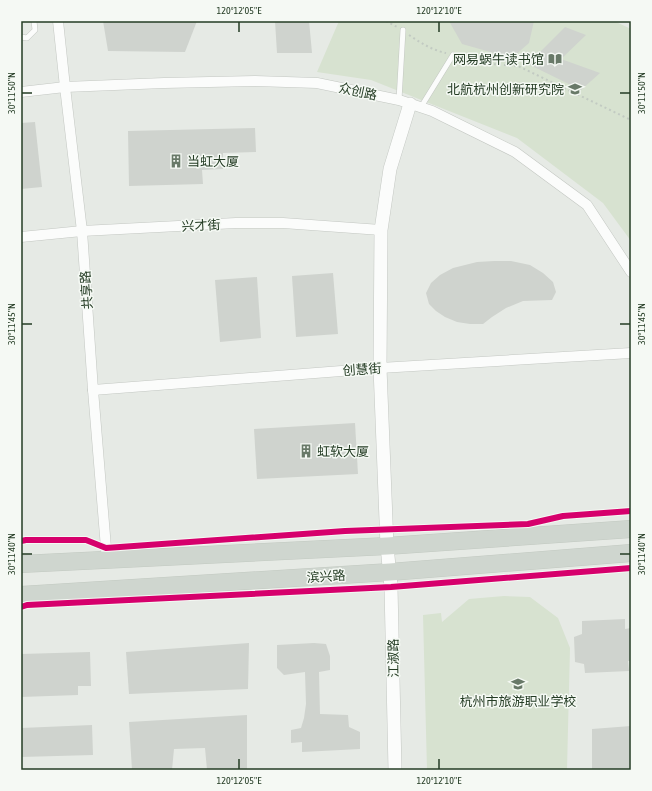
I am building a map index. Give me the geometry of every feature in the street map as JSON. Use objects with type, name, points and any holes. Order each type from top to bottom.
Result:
[{"type":"main road","name":"滨兴路","points":[[21,564],[387,546],[631,529]]},
{"type":"main road","name":"滨兴路","points":[[21,595],[390,572],[631,553]]},
{"type":"street","name":"共享路","points":[[58,21],[64,87],[82,231],[107,560]]},
{"type":"street","name":"众创路","points":[[21,92],[64,87],[255,81],[317,83],[410,104],[432,111],[515,152],[587,205],[631,272]]},
{"type":"street","name":"江淑路","points":[[395,770],[391,587],[387,546],[380,368],[381,230],[390,169],[410,104]]},
{"type":"street","name":"兴才街","points":[[21,237],[82,231],[244,223],[283,223],[381,230]]},
{"type":"street","name":"创慧街","points":[[93,390],[380,368],[631,353]]},
{"type":"lane","points":[[21,37],[27,38],[35,30],[34,21]]},
{"type":"lane","points":[[402,30],[410,104]]},
{"type":"lane","points":[[410,104],[452,55]]},
{"type":"path","points":[[386,21],[437,51],[478,63],[518,66],[631,120]]},
{"type":"green space","points":[[339,21],[614,21],[631,29],[631,241],[603,203],[517,138],[371,80],[317,72]]},
{"type":"green space","points":[[504,596],[530,597],[558,618],[570,648],[567,770],[427,770],[423,615],[441,613],[442,622],[469,599]]},
{"type":"building","points":[[103,21],[197,21],[185,52],[108,51]]},
{"type":"building","points":[[275,21],[309,21],[312,53],[277,53]]},
{"type":"building","points":[[449,21],[534,21],[529,43],[512,58],[462,44]]},
{"type":"building","points":[[565,27],[586,35],[561,59],[600,73],[581,90],[528,64]]},
{"type":"building","points":[[35,122],[42,187],[21,189],[21,123]]},
{"type":"building","name":"当虹大厦","points":[[255,128],[256,152],[223,153],[223,169],[202,170],[203,184],[129,186],[128,131]]},
{"type":"building","points":[[511,261],[530,265],[543,273],[553,282],[556,292],[552,300],[523,301],[506,308],[483,324],[457,322],[445,317],[429,304],[426,293],[431,283],[440,275],[453,268],[477,262]]},
{"type":"building","points":[[333,273],[338,334],[296,337],[292,276]]},
{"type":"building","points":[[257,277],[261,338],[220,342],[215,280]]},
{"type":"building","name":"虹软大厦","points":[[355,423],[358,474],[257,479],[254,429]]},
{"type":"building","points":[[625,619],[625,629],[631,628],[631,661],[628,661],[629,671],[585,673],[584,664],[575,662],[574,637],[582,634],[582,621]]},
{"type":"building","points":[[249,643],[248,689],[129,694],[126,652]]},
{"type":"building","points":[[314,643],[326,644],[330,656],[330,670],[319,672],[320,714],[348,715],[349,727],[360,732],[360,749],[302,752],[302,742],[291,743],[291,730],[301,728],[304,718],[306,704],[305,672],[284,675],[277,668],[277,645]]},
{"type":"building","points":[[90,652],[91,686],[78,686],[78,695],[21,697],[21,654]]},
{"type":"building","points":[[247,715],[247,770],[207,770],[205,748],[174,749],[172,770],[132,770],[129,722]]},
{"type":"building","points":[[92,725],[93,755],[21,757],[21,728]]},
{"type":"building","points":[[631,726],[631,770],[592,770],[592,729]]},
{"type":"cycle path","points":[[21,541],[86,540],[106,548],[345,531],[528,524],[563,516],[631,511]]},
{"type":"cycle path","points":[[21,607],[27,605],[391,587],[631,568]]},
{"type":"place","name":"网易蜗牛读书馆","points":[[555,59]]},
{"type":"place","name":"北航杭州创新研究院","points":[[575,89]]},
{"type":"place","name":"当虹大厦","points":[[176,161]]},
{"type":"place","name":"虹软大厦","points":[[306,451]]},
{"type":"place","name":"杭州市旅游职业学校","points":[[518,684]]}]
